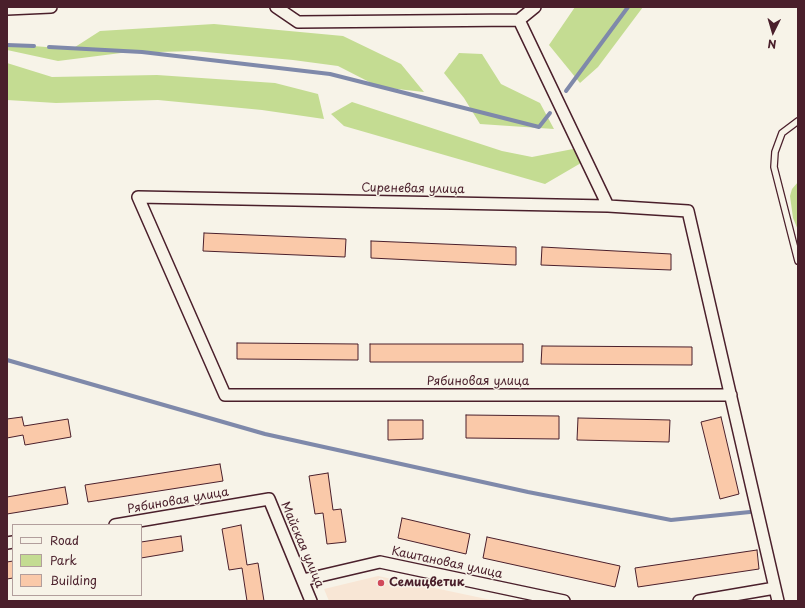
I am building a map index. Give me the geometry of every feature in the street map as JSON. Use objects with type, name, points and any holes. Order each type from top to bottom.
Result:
[{"type":"street","points":[[7,9],[51,7]]},
{"type":"street","points":[[276,7],[298,22],[519,20],[534,7]]},
{"type":"street","points":[[519,20],[608,206]]},
{"type":"street","name":"Сиреневая улица","points":[[225,395],[138,197],[608,206],[688,211],[731,395]]},
{"type":"street","name":"Рябиновая улица","points":[[225,395],[731,395]]},
{"type":"street","points":[[731,395],[778,601]]},
{"type":"street","name":"Рябиновая улица","points":[[121,524],[269,499]]},
{"type":"street","name":"Майская улица","points":[[269,499],[311,601]]},
{"type":"street","name":"Каштановая улица","points":[[303,580],[380,562],[564,601]]},
{"type":"street","points":[[699,601],[775,588]]},
{"type":"lane","points":[[798,121],[782,133],[775,152],[774,167],[798,261]]},
{"type":"shaded area","name":"Семицветик","points":[[378,576],[496,601],[329,601],[324,589]]},
{"type":"green space","points":[[575,7],[643,7],[598,67],[580,83],[549,45]]},
{"type":"green space","points":[[214,24],[343,36],[401,64],[424,92],[379,87],[338,66],[293,60],[195,51],[121,53],[58,61],[7,50],[7,44],[72,49],[100,31]]},
{"type":"green space","points":[[459,53],[482,54],[501,84],[540,103],[554,129],[480,124],[464,98],[444,73]]},
{"type":"green space","points":[[7,63],[52,77],[157,75],[275,83],[318,94],[324,119],[262,110],[158,100],[56,103],[7,100]]},
{"type":"green space","points":[[352,102],[502,151],[532,157],[573,149],[581,163],[545,184],[344,126],[331,114]]},
{"type":"green space","points":[[798,182],[798,230],[793,218],[790,196],[792,189]]},
{"type":"building","points":[[204,233],[346,239],[345,257],[203,251]]},
{"type":"building","points":[[371,241],[516,247],[516,265],[371,258]]},
{"type":"building","points":[[542,247],[671,254],[671,270],[541,265]]},
{"type":"building","points":[[237,343],[358,344],[358,360],[237,359]]},
{"type":"building","points":[[370,344],[523,344],[523,362],[370,362]]},
{"type":"building","points":[[542,346],[692,347],[692,365],[541,364]]},
{"type":"building","points":[[466,415],[559,416],[559,439],[466,438]]},
{"type":"building","points":[[22,417],[24,426],[68,419],[71,437],[25,445],[23,435],[7,438],[7,419]]},
{"type":"building","points":[[721,417],[739,494],[720,499],[701,422]]},
{"type":"building","points":[[578,418],[670,420],[669,442],[577,440]]},
{"type":"building","points":[[388,420],[423,420],[423,439],[388,440]]},
{"type":"building","points":[[220,464],[223,481],[88,502],[85,485]]},
{"type":"building","points":[[328,473],[333,510],[341,509],[346,542],[327,544],[323,513],[315,514],[309,476]]},
{"type":"building","points":[[65,487],[68,504],[7,514],[7,497]]},
{"type":"building","points":[[402,518],[470,534],[466,554],[398,538]]},
{"type":"building","points":[[241,525],[247,565],[258,563],[264,601],[247,601],[242,568],[229,570],[222,529]]},
{"type":"building","points":[[181,536],[183,551],[142,558],[142,542]]},
{"type":"building","points":[[487,537],[620,566],[615,587],[483,558]]},
{"type":"building","points":[[757,550],[759,569],[638,587],[635,568]]},
{"type":"building","points":[[12,561],[12,578],[7,579],[7,562]]},
{"type":"waterway","points":[[566,91],[628,7]]},
{"type":"waterway","points":[[7,45],[34,46]]},
{"type":"waterway","points":[[49,47],[142,52],[330,74],[539,127],[550,113]]},
{"type":"waterway","points":[[7,360],[265,434],[528,492],[671,520],[750,512]]},
{"type":"place","name":"Семицветик","points":[[381,583]]}]
